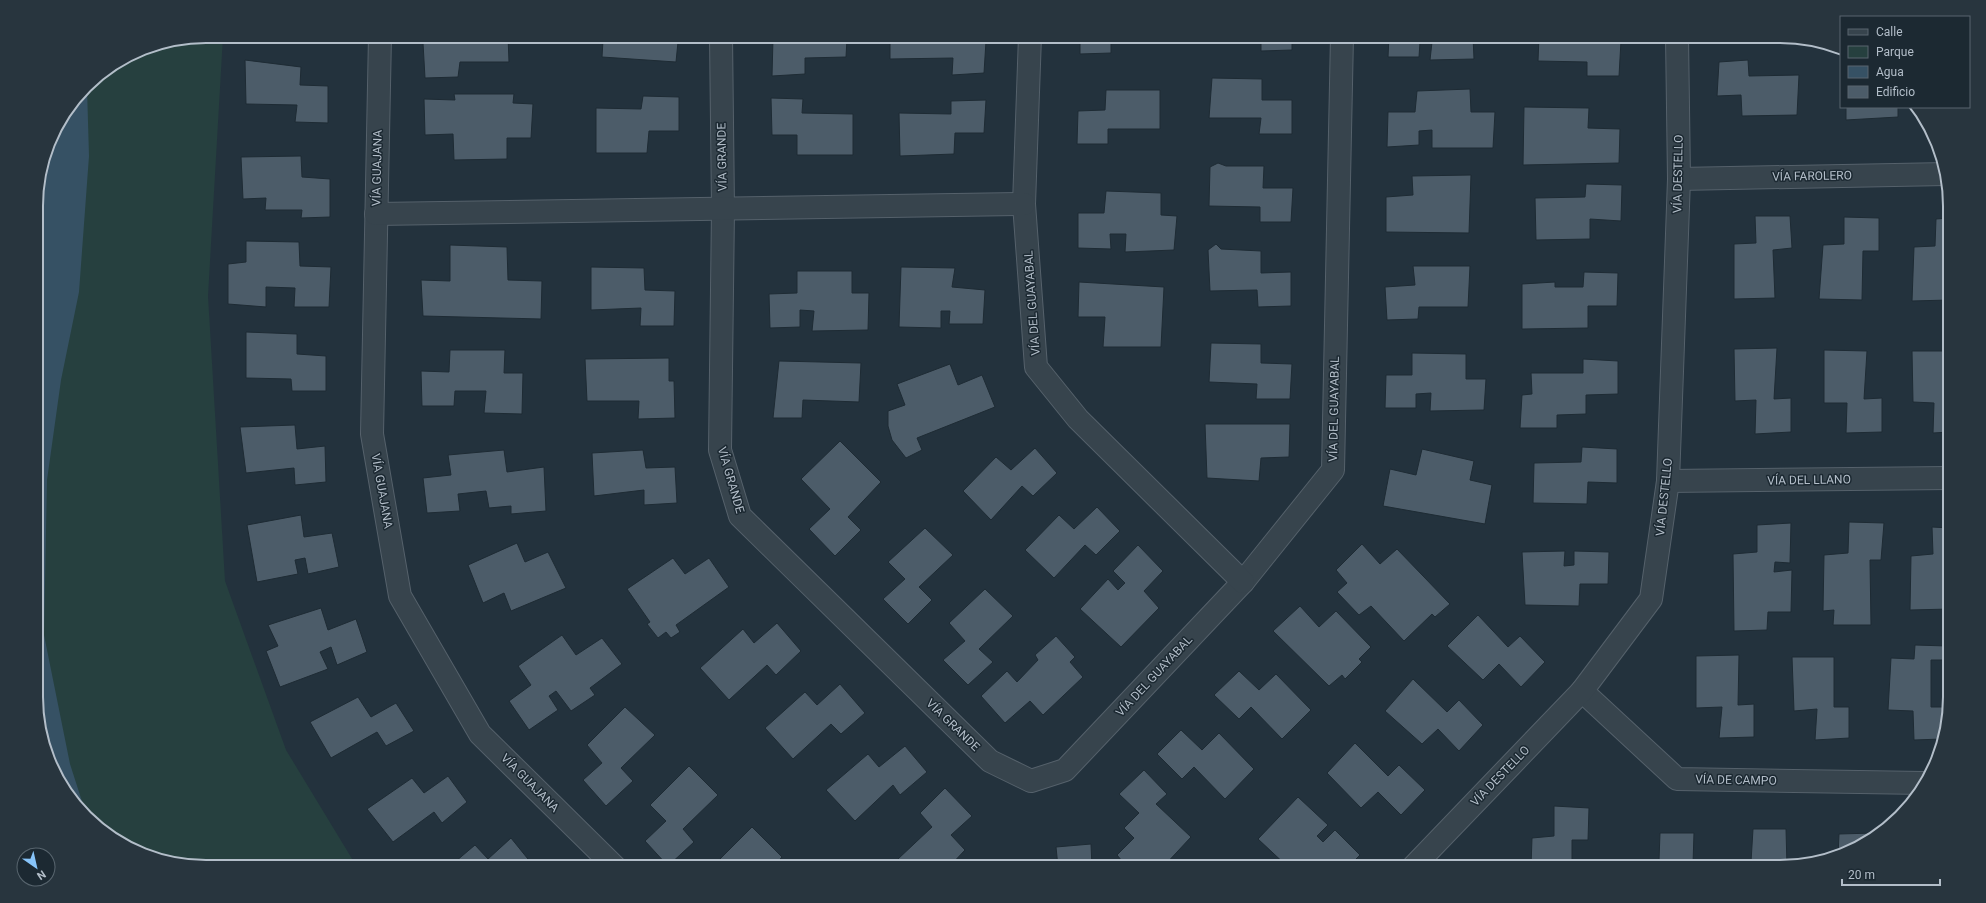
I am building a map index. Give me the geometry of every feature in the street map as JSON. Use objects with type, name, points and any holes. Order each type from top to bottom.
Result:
[{"type":"street","name":"VÍA GUAJANA","points":[[380,43],[372,434],[400,596],[480,734],[608,860]]},
{"type":"street","name":"VÍA GRANDE","points":[[721,43],[723,209],[720,450],[740,516],[990,761],[1031,781],[1066,770]]},
{"type":"street","name":"VÍA DEL GUAYABAL","points":[[1030,43],[1024,204],[1036,367],[1078,419],[1243,582]]},
{"type":"street","name":"VÍA DEL GUAYABAL","points":[[1066,770],[1243,582],[1333,470],[1342,43]]},
{"type":"street","name":"VÍA DESTELLO","points":[[1420,860],[1582,691],[1651,599],[1668,481],[1679,179],[1677,43]]},
{"type":"street","name":"VÍA FAROLERO","points":[[1679,179],[1940,174]]},
{"type":"street","points":[[376,214],[1024,204]]},
{"type":"street","name":"VÍA DEL LLANO","points":[[1668,481],[1943,478]]},
{"type":"street","name":"VÍA DE CAMPO","points":[[1582,691],[1677,779],[1918,783]]},
{"type":"green space","points":[[223,43],[208,296],[225,581],[286,750],[353,860],[196,860],[175,857],[144,848],[107,826],[91,812],[77,796],[55,759],[44,718],[43,196],[46,175],[55,144],[60,134],[77,107],[91,91],[107,77],[144,55],[185,44]]},
{"type":"water","points":[[87,95],[89,156],[79,292],[61,380],[47,480],[44,635],[70,764],[82,802],[65,778],[55,759],[46,728],[43,707],[43,196],[46,175],[55,144],[65,125]]},
{"type":"building","points":[[423,43],[508,43],[509,62],[460,62],[458,77],[425,78]]},
{"type":"building","points":[[603,43],[678,43],[676,62],[602,57]]},
{"type":"building","points":[[773,43],[847,43],[846,57],[805,58],[805,74],[772,76]]},
{"type":"building","points":[[890,43],[986,43],[984,73],[952,75],[953,58],[890,59]]},
{"type":"building","points":[[1080,43],[1111,43],[1111,53],[1080,54]]},
{"type":"building","points":[[1261,43],[1292,43],[1292,50],[1261,51]]},
{"type":"building","points":[[1389,43],[1420,43],[1419,57],[1388,57]]},
{"type":"building","points":[[1432,43],[1473,43],[1474,59],[1430,60]]},
{"type":"building","points":[[1539,43],[1621,43],[1619,76],[1587,76],[1587,62],[1538,61]]},
{"type":"building","points":[[245,60],[301,67],[300,85],[328,86],[328,123],[295,122],[297,105],[246,104]]},
{"type":"building","points":[[1748,60],[1749,76],[1799,75],[1797,115],[1742,116],[1741,95],[1717,96],[1719,62]]},
{"type":"building","points":[[1212,78],[1262,79],[1262,100],[1292,100],[1292,134],[1259,134],[1261,118],[1209,118]]},
{"type":"building","points":[[1470,89],[1471,112],[1495,112],[1493,148],[1432,148],[1432,130],[1419,131],[1419,145],[1387,147],[1388,112],[1415,112],[1417,91]]},
{"type":"building","points":[[1106,90],[1160,90],[1160,129],[1108,129],[1108,144],[1077,144],[1078,111],[1105,110]]},
{"type":"building","points":[[454,94],[514,94],[513,103],[533,104],[531,138],[507,138],[507,159],[454,160],[453,134],[425,135],[424,99],[455,100]]},
{"type":"building","points":[[643,96],[679,97],[679,131],[649,131],[647,153],[596,153],[596,108],[641,109]]},
{"type":"building","points":[[771,98],[803,99],[802,113],[853,114],[853,155],[797,155],[797,135],[772,135]]},
{"type":"building","points":[[986,100],[984,133],[955,133],[954,154],[900,156],[899,113],[951,114],[951,101]]},
{"type":"building","points":[[1524,107],[1589,108],[1588,128],[1620,129],[1619,163],[1523,165]]},
{"type":"building","points":[[1846,108],[1898,108],[1898,117],[1846,120]]},
{"type":"building","points":[[301,156],[302,177],[330,179],[330,217],[301,218],[302,210],[265,210],[266,198],[243,199],[241,157]]},
{"type":"building","points":[[1218,163],[1226,166],[1264,166],[1263,188],[1293,188],[1291,222],[1260,222],[1260,207],[1209,206],[1210,167]]},
{"type":"building","points":[[1471,175],[1469,233],[1386,232],[1386,197],[1413,195],[1412,176]]},
{"type":"building","points":[[1586,184],[1622,185],[1621,221],[1590,219],[1590,239],[1536,240],[1535,198],[1585,197]]},
{"type":"building","points":[[1106,191],[1161,193],[1161,215],[1177,216],[1174,250],[1125,252],[1126,234],[1110,234],[1111,249],[1078,248],[1078,213],[1104,213]]},
{"type":"building","points":[[1755,216],[1790,216],[1792,248],[1773,250],[1775,298],[1734,299],[1734,244],[1756,243]]},
{"type":"building","points":[[1844,217],[1879,218],[1879,251],[1863,251],[1862,300],[1819,299],[1823,245],[1844,244]]},
{"type":"building","points":[[1943,218],[1943,300],[1912,301],[1914,247],[1935,246],[1936,219]]},
{"type":"building","points":[[246,241],[299,242],[300,266],[331,267],[329,307],[294,307],[295,288],[266,287],[266,307],[228,304],[228,264],[246,262]]},
{"type":"building","points":[[1216,244],[1221,249],[1261,251],[1261,273],[1291,272],[1291,306],[1258,307],[1257,290],[1210,291],[1208,250]]},
{"type":"building","points":[[450,245],[507,247],[508,280],[542,281],[541,319],[423,316],[421,280],[450,281]]},
{"type":"building","points":[[1413,266],[1470,266],[1468,307],[1419,307],[1418,319],[1387,320],[1385,287],[1415,285]]},
{"type":"building","points":[[591,267],[644,268],[645,290],[675,291],[674,326],[640,326],[641,308],[591,310]]},
{"type":"building","points":[[901,267],[955,268],[952,287],[985,290],[983,324],[949,324],[950,311],[941,311],[941,328],[899,327]]},
{"type":"building","points":[[797,271],[852,271],[852,293],[869,293],[868,330],[812,331],[814,311],[800,310],[800,327],[770,328],[769,294],[797,293]]},
{"type":"building","points":[[1584,272],[1618,273],[1617,306],[1588,306],[1588,328],[1522,329],[1522,284],[1555,282],[1555,287],[1583,287]]},
{"type":"building","points":[[1079,282],[1164,287],[1161,347],[1103,347],[1105,317],[1078,317]]},
{"type":"building","points":[[246,332],[297,334],[297,354],[326,356],[326,391],[292,391],[291,379],[246,378]]},
{"type":"building","points":[[1211,343],[1261,344],[1261,363],[1292,364],[1290,399],[1256,399],[1257,384],[1209,382]]},
{"type":"building","points":[[1777,348],[1774,399],[1791,398],[1791,432],[1755,434],[1756,400],[1735,401],[1734,349]]},
{"type":"building","points":[[450,350],[505,350],[504,373],[523,373],[522,414],[484,413],[486,391],[455,391],[454,406],[422,406],[421,371],[449,372]]},
{"type":"building","points":[[1824,350],[1867,351],[1864,399],[1882,398],[1882,432],[1846,433],[1847,403],[1824,403]]},
{"type":"building","points":[[1912,351],[1943,351],[1943,432],[1933,433],[1934,403],[1913,402]]},
{"type":"building","points":[[1412,353],[1466,354],[1466,379],[1486,379],[1484,410],[1430,411],[1431,393],[1416,394],[1416,408],[1385,408],[1386,375],[1412,375]]},
{"type":"building","points":[[669,358],[669,381],[674,381],[675,418],[638,419],[639,401],[587,401],[585,359]]},
{"type":"building","points":[[1583,359],[1618,361],[1618,394],[1586,395],[1586,414],[1557,415],[1557,428],[1520,428],[1522,395],[1532,394],[1531,373],[1583,373]]},
{"type":"building","points":[[779,361],[861,363],[859,402],[803,400],[802,418],[773,418]]},
{"type":"building","points":[[950,364],[958,385],[982,375],[995,407],[917,438],[922,450],[906,458],[892,440],[888,426],[888,411],[905,405],[897,384]]},
{"type":"building","points":[[1205,424],[1290,424],[1289,457],[1261,458],[1259,481],[1207,478]]},
{"type":"building","points":[[295,425],[297,449],[325,446],[326,482],[295,485],[294,468],[246,473],[240,427]]},
{"type":"building","points":[[840,441],[881,482],[848,517],[861,530],[835,556],[809,529],[830,509],[801,479]]},
{"type":"building","points":[[1582,447],[1617,449],[1617,483],[1588,482],[1587,504],[1533,503],[1534,463],[1581,462]]},
{"type":"building","points":[[1035,448],[1057,473],[1033,496],[1022,486],[991,520],[963,491],[996,457],[1011,470]]},
{"type":"building","points":[[1422,449],[1474,461],[1470,480],[1492,485],[1485,524],[1383,506],[1390,469],[1416,475]]},
{"type":"building","points":[[504,450],[507,472],[544,467],[546,511],[511,514],[511,506],[489,508],[486,491],[458,494],[460,511],[427,513],[423,478],[451,475],[448,455]]},
{"type":"building","points":[[643,450],[646,468],[675,467],[677,503],[644,505],[644,490],[594,496],[592,453]]},
{"type":"building","points":[[1097,507],[1120,531],[1096,555],[1085,545],[1054,578],[1025,550],[1059,515],[1074,529]]},
{"type":"building","points":[[301,515],[304,537],[332,533],[339,567],[308,574],[305,558],[295,560],[298,574],[257,582],[247,525]]},
{"type":"building","points":[[1849,522],[1884,523],[1881,560],[1870,560],[1871,625],[1833,625],[1834,610],[1823,611],[1824,555],[1848,553]]},
{"type":"building","points":[[1791,523],[1790,563],[1775,562],[1774,572],[1792,570],[1791,612],[1768,612],[1767,630],[1734,631],[1733,554],[1757,552],[1757,525]]},
{"type":"building","points":[[1932,527],[1943,528],[1943,609],[1910,610],[1911,556],[1933,554]]},
{"type":"building","points":[[925,528],[953,555],[919,587],[932,600],[908,624],[883,599],[905,579],[888,562]]},
{"type":"building","points":[[517,543],[525,562],[548,552],[566,588],[511,611],[504,593],[483,603],[468,565]]},
{"type":"building","points":[[1362,544],[1380,564],[1397,549],[1450,604],[1435,617],[1432,614],[1404,641],[1371,606],[1359,615],[1337,592],[1347,583],[1336,570]]},
{"type":"building","points":[[1138,545],[1163,571],[1144,591],[1159,608],[1121,647],[1080,609],[1108,579],[1118,590],[1125,583],[1113,571]]},
{"type":"building","points":[[1565,551],[1564,566],[1574,565],[1574,551],[1609,552],[1608,584],[1580,584],[1579,606],[1525,605],[1522,552]]},
{"type":"building","points":[[673,558],[685,574],[709,558],[729,587],[676,625],[680,632],[671,638],[666,632],[658,638],[647,624],[650,622],[627,589]]},
{"type":"building","points":[[985,589],[1013,616],[979,649],[993,662],[968,685],[943,660],[965,641],[949,623]]},
{"type":"building","points":[[1300,606],[1319,627],[1336,611],[1371,647],[1359,659],[1362,662],[1345,679],[1342,675],[1329,686],[1273,631]]},
{"type":"building","points":[[321,608],[328,630],[356,619],[367,652],[337,665],[331,647],[320,652],[328,669],[280,687],[266,651],[278,646],[268,625]]},
{"type":"building","points":[[1478,615],[1508,647],[1520,636],[1545,662],[1521,687],[1499,664],[1483,680],[1447,646]]},
{"type":"building","points":[[777,623],[801,651],[776,675],[767,665],[729,700],[700,668],[743,629],[754,643]]},
{"type":"building","points":[[562,635],[576,655],[602,638],[622,664],[590,688],[595,695],[571,711],[556,691],[549,696],[558,710],[529,730],[509,701],[531,685],[518,666]]},
{"type":"building","points":[[1056,636],[1075,657],[1070,662],[1083,677],[1043,715],[1030,701],[1005,723],[981,696],[1007,671],[1017,682],[1038,660],[1035,655]]},
{"type":"building","points":[[1915,645],[1943,646],[1943,660],[1931,660],[1931,707],[1943,707],[1937,739],[1914,740],[1913,711],[1888,710],[1891,658],[1914,659]]},
{"type":"building","points":[[1739,655],[1738,705],[1754,704],[1754,737],[1719,738],[1722,707],[1696,708],[1696,656]]},
{"type":"building","points":[[1792,657],[1834,657],[1834,707],[1849,707],[1849,738],[1815,740],[1817,709],[1794,711]]},
{"type":"building","points":[[1239,671],[1259,690],[1276,674],[1311,710],[1282,739],[1251,707],[1239,719],[1214,695]]},
{"type":"building","points":[[1413,679],[1447,712],[1459,700],[1483,725],[1459,751],[1438,729],[1422,744],[1385,711]]},
{"type":"building","points":[[840,684],[865,713],[841,734],[831,724],[793,759],[765,728],[805,692],[817,705]]},
{"type":"building","points":[[358,697],[371,717],[396,703],[414,731],[386,746],[377,732],[331,758],[310,722]]},
{"type":"building","points":[[625,707],[655,735],[621,768],[633,781],[606,806],[583,780],[602,763],[587,745]]},
{"type":"building","points":[[1181,730],[1202,750],[1219,733],[1254,769],[1225,799],[1194,767],[1182,779],[1157,754]]},
{"type":"building","points":[[1355,743],[1388,776],[1399,765],[1425,790],[1401,815],[1378,792],[1361,808],[1327,773]]},
{"type":"building","points":[[905,746],[927,772],[900,795],[893,785],[855,821],[826,790],[868,754],[879,767]]},
{"type":"building","points":[[689,766],[718,795],[683,829],[694,842],[674,860],[662,860],[645,841],[666,821],[650,805]]},
{"type":"building","points":[[1144,770],[1167,794],[1156,804],[1191,837],[1170,860],[1121,860],[1117,855],[1134,838],[1124,828],[1139,813],[1119,794]]},
{"type":"building","points":[[448,776],[467,802],[442,823],[434,812],[393,842],[367,809],[412,778],[424,793]]},
{"type":"building","points":[[945,788],[972,816],[951,835],[965,850],[956,860],[898,859],[932,827],[920,813]]},
{"type":"building","points":[[1298,797],[1328,825],[1317,836],[1323,842],[1335,830],[1360,855],[1355,860],[1280,860],[1258,839]]},
{"type":"building","points":[[1554,806],[1589,808],[1588,840],[1572,840],[1572,860],[1531,860],[1532,838],[1554,836]]},
{"type":"building","points":[[752,827],[782,857],[779,860],[719,860]]},
{"type":"building","points":[[1753,829],[1786,829],[1787,860],[1751,860]]},
{"type":"building","points":[[1660,833],[1694,833],[1693,860],[1659,860]]},
{"type":"building","points":[[1868,833],[1838,849],[1839,834]]},
{"type":"building","points":[[511,838],[529,860],[457,860],[475,845],[488,859]]},
{"type":"building","points":[[1091,844],[1092,860],[1057,860],[1056,847]]}]
